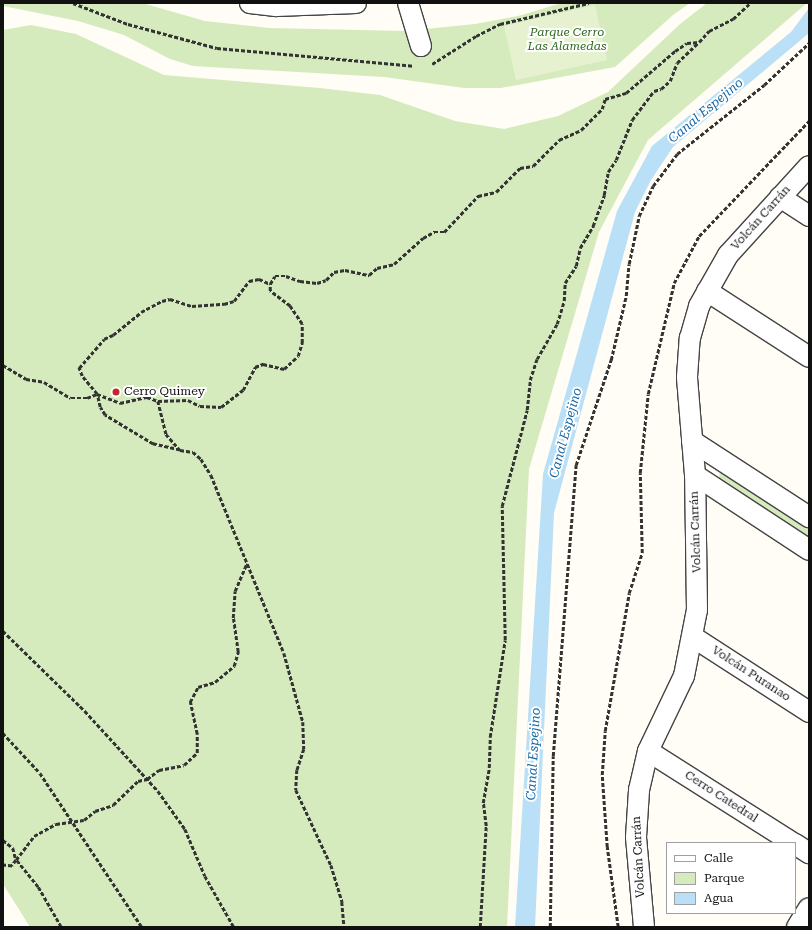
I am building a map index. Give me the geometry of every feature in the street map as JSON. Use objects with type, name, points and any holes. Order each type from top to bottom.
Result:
[{"type":"street","points":[[250,3],[356,3]]},
{"type":"street","points":[[408,3],[422,46]]},
{"type":"street","name":"Volcán Carrán","points":[[644,927],[636,821],[639,790],[648,751],[684,676],[694,637],[698,583],[695,475],[687,358],[694,322],[706,291],[741,238],[809,166]]},
{"type":"street","points":[[780,197],[809,216]]},
{"type":"street","points":[[706,291],[809,357]]},
{"type":"street","points":[[692,441],[809,517]]},
{"type":"street","points":[[695,475],[809,550]]},
{"type":"street","name":"Volcán Puranao","points":[[694,637],[809,712]]},
{"type":"street","name":"Cerro Catedral","points":[[648,751],[791,842]]},
{"type":"street","name":"Cerro Catedral","points":[[796,845],[809,853]]},
{"type":"street","points":[[797,927],[809,908]]},
{"type":"path","points":[[73,3],[128,24],[217,48],[417,66]]},
{"type":"path","points":[[425,65],[436,64],[476,36],[500,24],[589,3]]},
{"type":"path","points":[[480,927],[486,826],[483,804],[489,768],[490,737],[505,640],[502,506],[527,410],[530,380],[537,359],[556,324],[564,301],[565,283],[576,266],[580,248],[593,226],[604,195],[604,182],[608,172],[616,160],[632,120],[654,90],[661,89],[670,81],[677,63],[709,31],[733,19],[750,3]]},
{"type":"path","points":[[3,365],[26,380],[44,382],[70,398],[97,394],[120,403],[147,397],[158,401],[188,400],[200,406],[221,407],[243,390],[255,367],[263,364],[284,369],[298,356],[302,343],[302,324],[290,306],[270,291],[270,284],[275,276],[286,276],[300,281],[317,283],[326,280],[334,272],[345,270],[369,275],[377,268],[394,264],[422,238],[434,232],[444,232],[478,196],[496,192],[520,168],[533,166],[558,140],[582,130],[602,109],[605,99],[626,93],[688,43],[699,42]]},
{"type":"path","points":[[550,927],[553,756],[576,465],[587,427],[611,360],[626,296],[639,216],[653,186],[676,154],[764,85],[809,43]]},
{"type":"path","points":[[618,927],[607,847],[602,775],[605,731],[629,593],[642,553],[640,473],[648,394],[674,283],[699,236],[809,121]]},
{"type":"path","points":[[270,284],[259,279],[249,281],[234,301],[224,304],[192,306],[170,299],[141,312],[113,335],[104,339],[79,368],[82,376],[97,394],[100,407],[116,423],[153,444],[193,452],[205,464],[284,653],[303,722],[304,749],[297,770],[296,790],[330,865],[342,902],[344,927]]},
{"type":"path","points":[[158,401],[166,434],[180,450]]},
{"type":"path","points":[[3,865],[12,866],[34,836],[56,824],[69,820],[84,820],[95,811],[113,805],[138,781],[147,779],[159,770],[184,766],[197,753],[198,734],[190,702],[198,687],[215,682],[234,666],[238,652],[233,618],[234,591],[247,562]]},
{"type":"path","points":[[3,631],[86,711],[147,779],[185,829],[205,876],[234,927]]},
{"type":"path","points":[[3,733],[40,773],[69,820],[142,927]]},
{"type":"path","points":[[3,840],[13,848],[16,860],[38,887],[61,927]]},
{"type":"green space","name":"Parque Cerro Las Alamedas","points":[[3,3],[142,3],[205,21],[269,28],[405,31],[475,24],[518,16],[562,3],[690,3],[673,15],[615,67],[501,88],[464,88],[384,77],[193,66],[170,59],[124,35],[78,21],[3,6]]},
{"type":"green space","points":[[707,3],[807,3],[648,140],[599,232],[529,469],[507,927],[30,927],[3,884],[3,30],[31,25],[76,34],[164,75],[320,88],[380,95],[455,121],[504,129],[558,116],[608,92],[680,24]]},
{"type":"green space","points":[[595,5],[607,60],[516,80],[504,26]]},
{"type":"green space","points":[[720,471],[809,528],[809,537],[719,478]]},
{"type":"water","name":"Canal Espejino","points":[[809,8],[809,33],[673,147],[651,180],[635,212],[554,513],[535,927],[515,927],[543,474],[617,211],[652,146],[791,32]]},
{"type":"place","name":"Cerro Quimey","points":[[116,392]]}]
